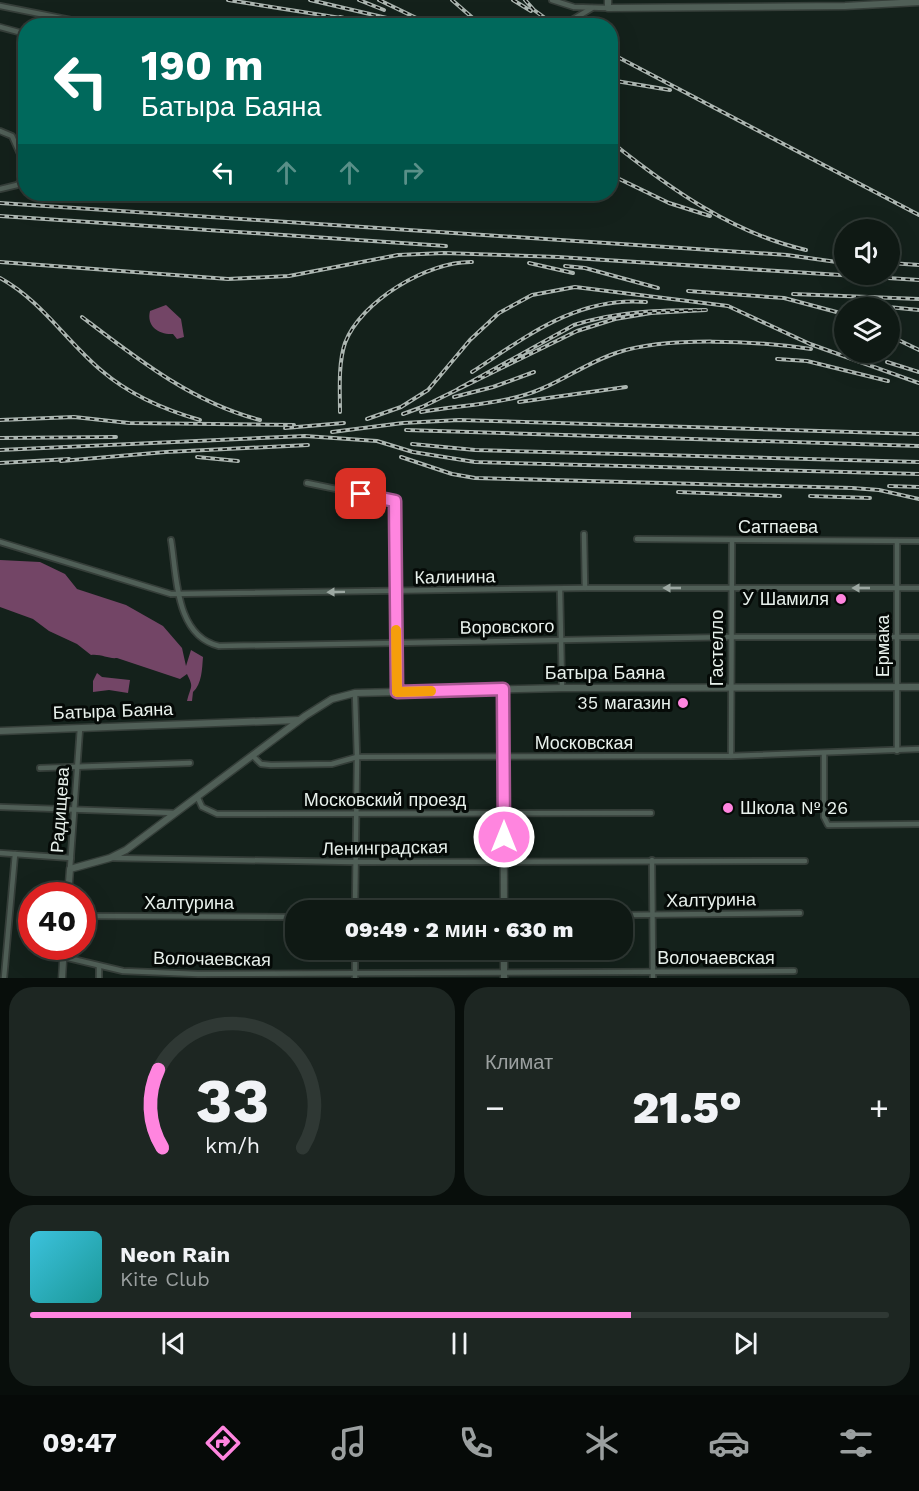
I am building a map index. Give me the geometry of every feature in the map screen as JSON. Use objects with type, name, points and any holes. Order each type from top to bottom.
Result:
[{"type":"street","points":[[552,0],[564,5],[592,8],[845,6],[919,2]]},
{"type":"street","points":[[608,0],[608,8]]},
{"type":"street","points":[[0,6],[61,18]]},
{"type":"street","points":[[575,18],[592,8]]},
{"type":"street","points":[[0,27],[18,32]]},
{"type":"street","points":[[0,131],[12,136],[18,149]]},
{"type":"street","points":[[0,189],[18,184]]},
{"type":"street","points":[[308,483],[395,501],[394,591],[397,692]]},
{"type":"street","points":[[584,534],[585,588]]},
{"type":"street","name":"Сатпаева","points":[[637,539],[919,541]]},
{"type":"street","name":"Воровского","points":[[171,540],[185,616],[192,628],[207,641],[219,646],[731,637],[919,637]]},
{"type":"street","name":"Гастелло","points":[[730,756],[732,540]]},
{"type":"street","name":"Ермака","points":[[897,541],[897,751]]},
{"type":"street","name":"Калинина","points":[[0,542],[156,591],[180,594],[585,588],[919,588]]},
{"type":"street","points":[[560,589],[562,688]]},
{"type":"street","name":"Батыра Баяна","points":[[70,869],[110,858],[178,813],[254,757],[299,720],[332,699],[355,693],[562,688],[919,687]]},
{"type":"street","points":[[503,689],[504,900]]},
{"type":"street","points":[[355,693],[357,757],[355,900]]},
{"type":"street","name":"Батыра Баяна","points":[[0,731],[299,720]]},
{"type":"street","name":"Радищева","points":[[69,882],[80,728]]},
{"type":"street","name":"Московская","points":[[254,757],[261,764],[272,765],[332,764],[357,757],[730,756],[919,749]]},
{"type":"street","points":[[824,753],[825,820],[828,825],[919,824]]},
{"type":"street","points":[[39,768],[190,763]]},
{"type":"street","name":"Московский проезд","points":[[198,798],[202,807],[218,814],[651,813]]},
{"type":"street","points":[[0,807],[75,812],[178,813]]},
{"type":"street","points":[[0,853],[71,858]]},
{"type":"street","points":[[4,978],[15,854]]},
{"type":"street","name":"Ленинградская","points":[[110,858],[354,862],[805,861]]},
{"type":"street","points":[[652,860],[653,975]]},
{"type":"street","name":"Халтурина","points":[[633,915],[801,913]]},
{"type":"street","name":"Халтурина","points":[[96,916],[285,917]]},
{"type":"street","points":[[62,978],[64,960]]},
{"type":"street","name":"Волочаевская","points":[[76,960],[123,971],[198,974],[653,975],[794,972]]},
{"type":"street","points":[[355,960],[355,976]]},
{"type":"street","points":[[99,966],[99,978]]},
{"type":"shaded area","points":[[166,305],[181,319],[184,337],[177,339],[173,334],[163,333],[152,326],[150,311]]},
{"type":"shaded area","points":[[0,560],[40,562],[65,574],[77,589],[126,605],[163,626],[182,648],[186,666],[191,650],[203,657],[201,676],[193,692],[192,701],[187,701],[191,684],[187,674],[180,679],[117,658],[91,655],[77,644],[49,631],[33,619],[0,607]]},
{"type":"shaded area","points":[[97,673],[102,677],[130,680],[128,693],[109,690],[93,692],[93,681]]},
{"type":"railway","points":[[228,0],[341,18]]},
{"type":"railway","points":[[310,0],[387,18]]},
{"type":"railway","points":[[359,0],[384,10]]},
{"type":"railway","points":[[379,0],[416,18]]},
{"type":"railway","points":[[452,0],[473,18]]},
{"type":"railway","points":[[513,0],[531,11]]},
{"type":"railway","points":[[525,0],[545,18]]},
{"type":"railway","points":[[340,17],[344,18]]},
{"type":"railway","points":[[618,57],[919,215]]},
{"type":"railway","points":[[618,81],[670,90]]},
{"type":"railway","points":[[618,147],[702,207],[752,232],[806,250]]},
{"type":"railway","points":[[618,178],[669,203],[710,216]]},
{"type":"railway","points":[[0,203],[787,255],[834,262]]},
{"type":"railway","points":[[0,216],[446,246]]},
{"type":"railway","points":[[0,262],[228,279],[289,276],[398,255],[444,253],[558,257],[919,280]]},
{"type":"railway","points":[[340,412],[343,351],[353,327],[365,312],[398,286],[417,276],[455,263],[472,262]]},
{"type":"railway","points":[[529,263],[573,273]]},
{"type":"railway","points":[[900,264],[919,265]]},
{"type":"railway","points":[[565,266],[585,268],[658,288]]},
{"type":"railway","points":[[0,278],[29,298],[113,380],[148,401],[200,420]]},
{"type":"railway","points":[[367,419],[401,407],[428,390],[470,340],[499,313],[532,295],[575,287],[728,306],[810,344],[919,383]]},
{"type":"railway","points":[[688,291],[784,298],[834,311]]},
{"type":"railway","points":[[793,294],[919,299]]},
{"type":"railway","points":[[472,372],[512,345],[575,312],[597,305],[646,302]]},
{"type":"railway","points":[[900,308],[919,310]]},
{"type":"railway","points":[[403,414],[422,407],[577,331],[615,319],[651,313],[706,310],[623,314],[574,325],[458,389]]},
{"type":"railway","points":[[82,317],[144,363],[188,391],[212,403],[260,420]]},
{"type":"railway","points":[[900,341],[919,350]]},
{"type":"railway","points":[[421,412],[521,396],[546,387],[616,353],[660,344],[739,342],[811,349]]},
{"type":"railway","points":[[777,359],[807,361],[888,381]]},
{"type":"railway","points":[[890,363],[919,372]]},
{"type":"railway","points":[[454,397],[493,387],[534,372]]},
{"type":"railway","points":[[519,402],[626,387]]},
{"type":"railway","points":[[0,420],[74,417],[129,423],[294,425]]},
{"type":"railway","points":[[332,432],[403,423],[459,420],[919,434]]},
{"type":"railway","points":[[285,428],[344,423]]},
{"type":"railway","points":[[406,430],[919,446]]},
{"type":"railway","points":[[0,450],[305,436],[377,441],[413,452],[475,462],[919,474]]},
{"type":"railway","points":[[0,438],[116,437]]},
{"type":"railway","points":[[412,444],[475,450],[919,462]]},
{"type":"railway","points":[[61,461],[166,452],[308,445]]},
{"type":"railway","points":[[197,457],[238,461]]},
{"type":"railway","points":[[401,457],[452,474],[475,478],[852,488],[879,490],[919,499]]},
{"type":"railway","points":[[0,463],[69,459]]},
{"type":"railway","points":[[889,486],[919,487]]},
{"type":"railway","points":[[678,492],[780,496]]},
{"type":"railway","points":[[810,496],[870,498]]},
{"type":"slow traffic","points":[[396,630],[397,692],[431,691]]},
{"type":"place","name":"У Шамиля","points":[[841,599]]},
{"type":"place","name":"35 магазин","points":[[683,703]]},
{"type":"place","name":"Школа № 26","points":[[728,808]]},
{"type":"route","points":[[361,494],[395,501],[394,591],[397,692],[503,689],[504,837]]}]
